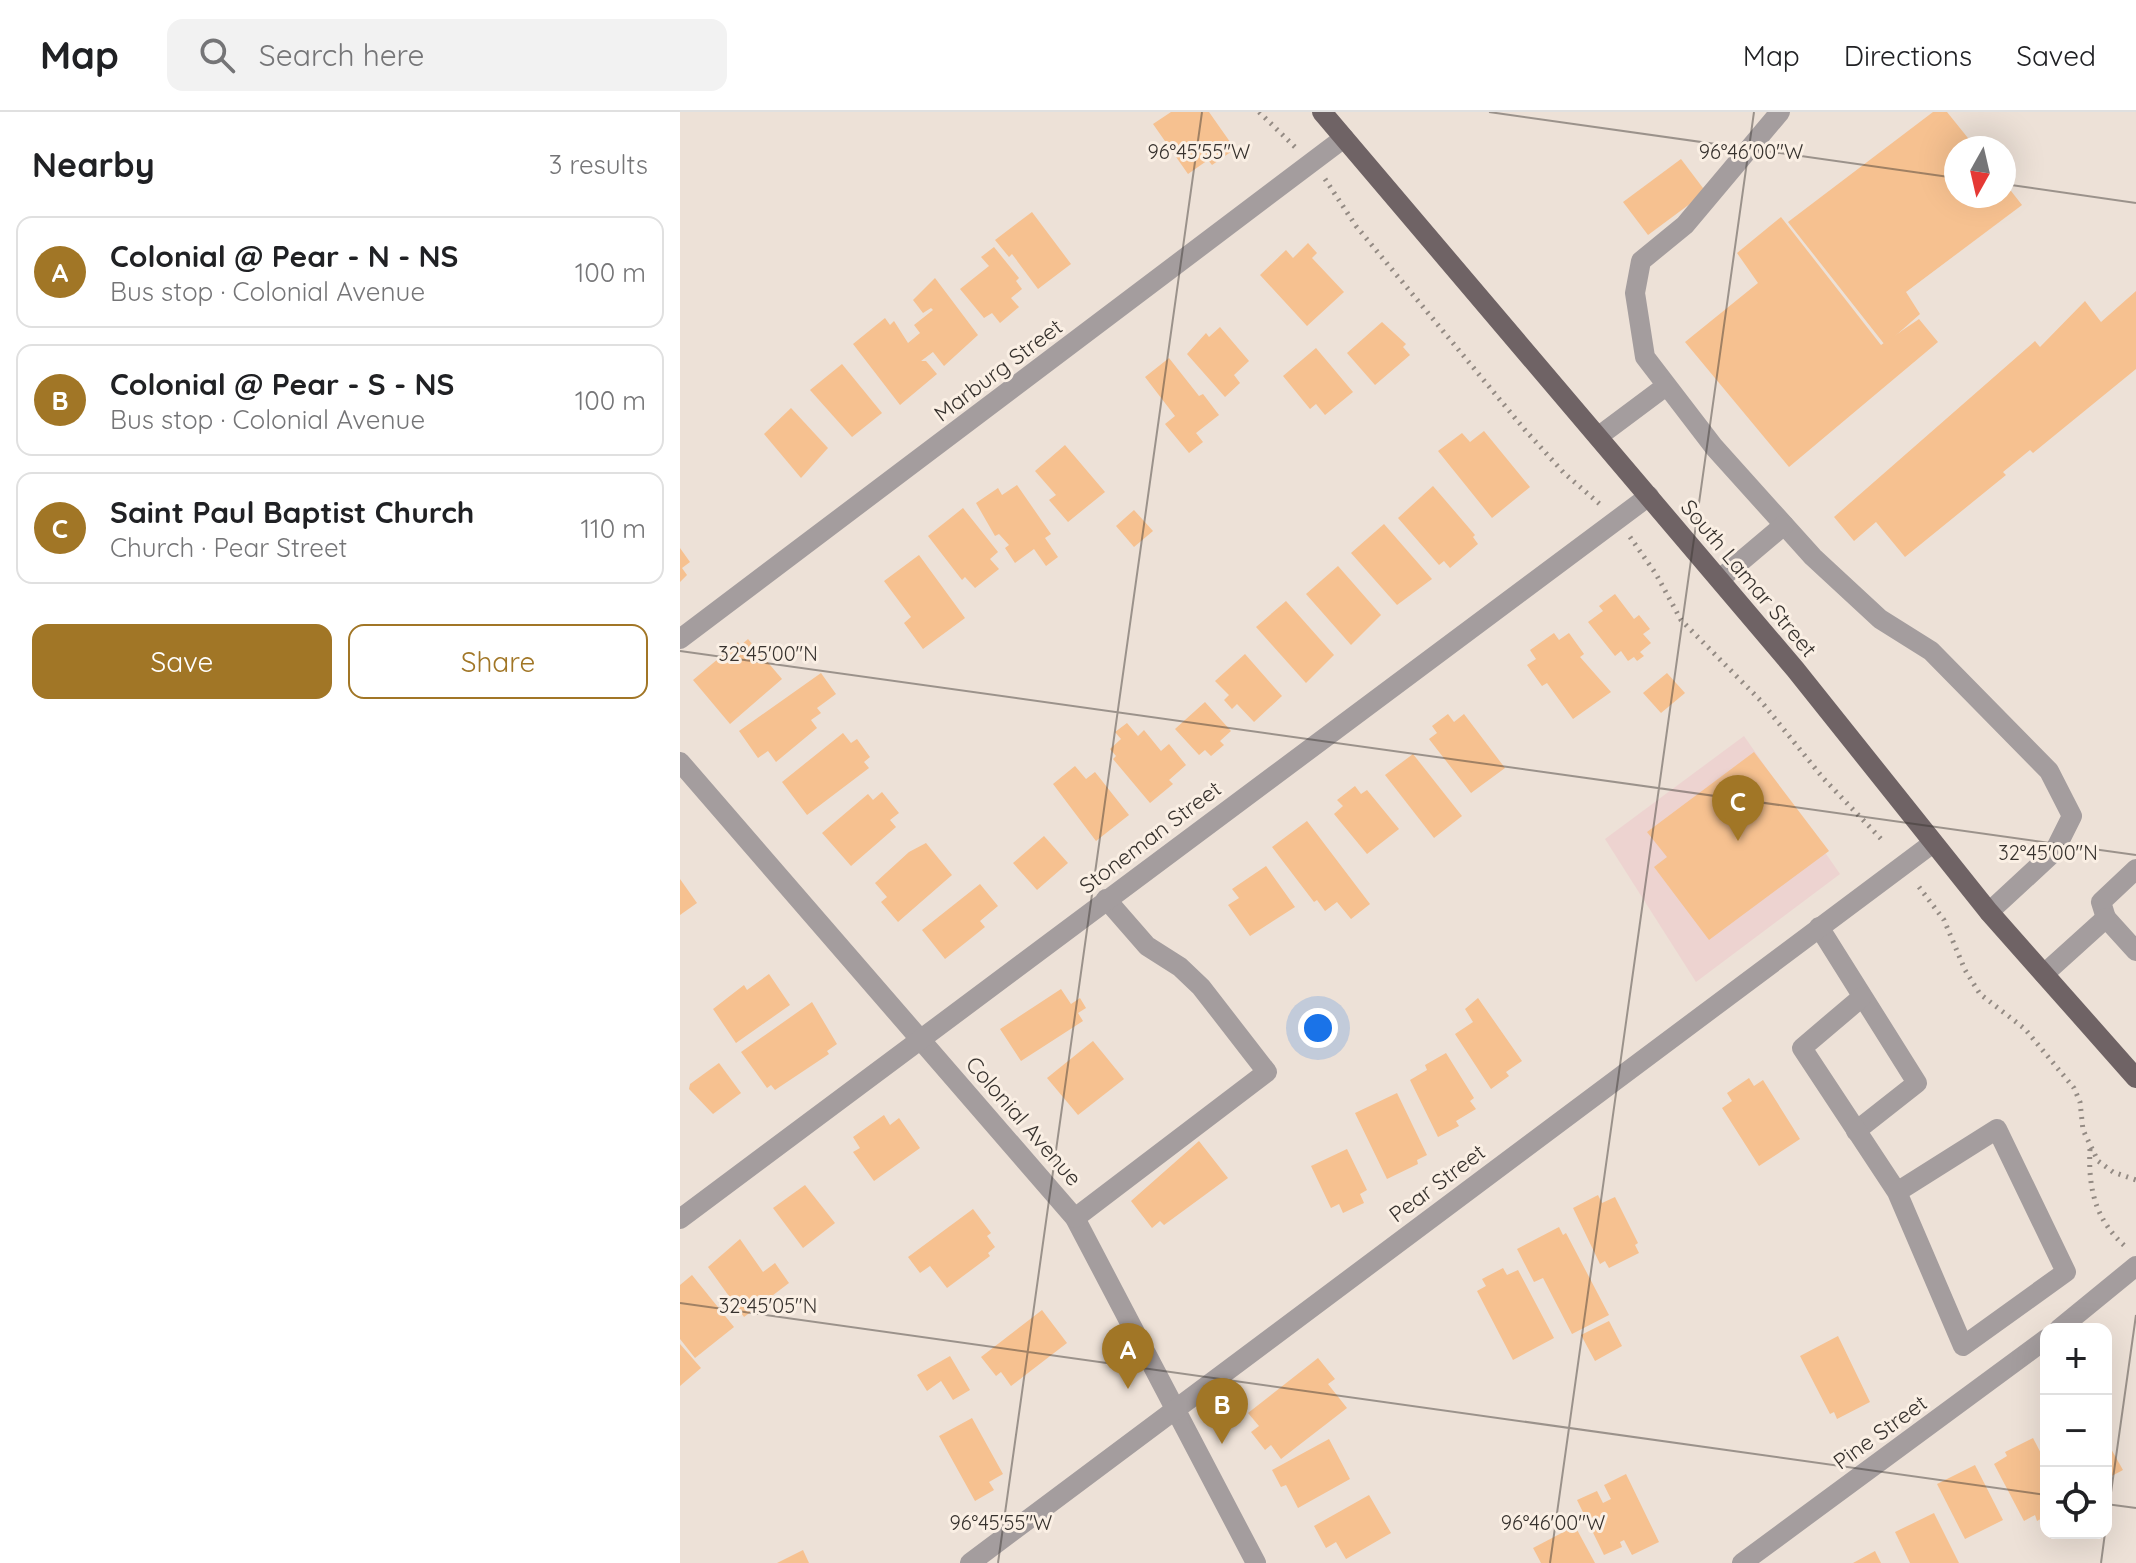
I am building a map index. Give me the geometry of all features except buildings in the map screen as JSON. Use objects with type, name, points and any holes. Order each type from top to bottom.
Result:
[{"type":"main road","name":"South Lamar Street","points":[[1322,112],[1720,579],[1989,912],[2135,1075]]},
{"type":"street","points":[[1780,112],[1685,225],[1641,261],[1635,293],[1645,357],[1714,447],[1784,525],[1880,619],[1931,651],[2049,771],[2072,816],[2054,852],[1989,912]]},
{"type":"street","name":"Marburg Street","points":[[680,639],[1344,138]]},
{"type":"street","points":[[1599,436],[1666,386]]},
{"type":"street","name":"Stoneman Street","points":[[680,1219],[1649,496]]},
{"type":"street","points":[[1720,579],[1784,525]]},
{"type":"street","name":"Colonial Avenue","points":[[680,762],[1075,1218],[1256,1563]]},
{"type":"street","name":"Pear Street","points":[[970,1563],[1933,843]]},
{"type":"street","points":[[2136,869],[2101,902],[2106,918],[2136,951]]},
{"type":"street","points":[[1075,1218],[1267,1072],[1201,987],[1180,967],[1147,946],[1106,899]]},
{"type":"street","points":[[2044,974],[2106,918]]},
{"type":"street","points":[[1819,927],[1917,1083],[1856,1131]]},
{"type":"street","points":[[1862,997],[1802,1048],[1897,1192],[1963,1346],[2066,1272],[1997,1129],[1897,1192]]},
{"type":"street","points":[[2067,1323],[2133,1276]]},
{"type":"street","name":"Pine Street","points":[[1742,1563],[2040,1343]]},
{"type":"path","points":[[1259,112],[1312,163],[1356,226],[1525,430],[1616,521],[1649,563],[1681,620],[1760,700],[1823,778],[1884,842]]},
{"type":"path","points":[[1919,887],[1944,920],[1965,970],[1980,994],[2025,1029],[2074,1088],[2090,1149],[2088,1177],[2093,1201],[2109,1232],[2127,1247]]},
{"type":"path","points":[[2090,1149],[2113,1172],[2136,1180]]},
{"type":"shaded area","points":[[1744,736],[1840,874],[1696,982],[1605,839]]},
{"type":"place","name":"Saint Paul Baptist Church","points":[[1738,841]]},
{"type":"place","name":"Colonial @ Pear - N - NS","points":[[1128,1389]]},
{"type":"place","name":"Colonial @ Pear - S - NS","points":[[1222,1444]]}]
